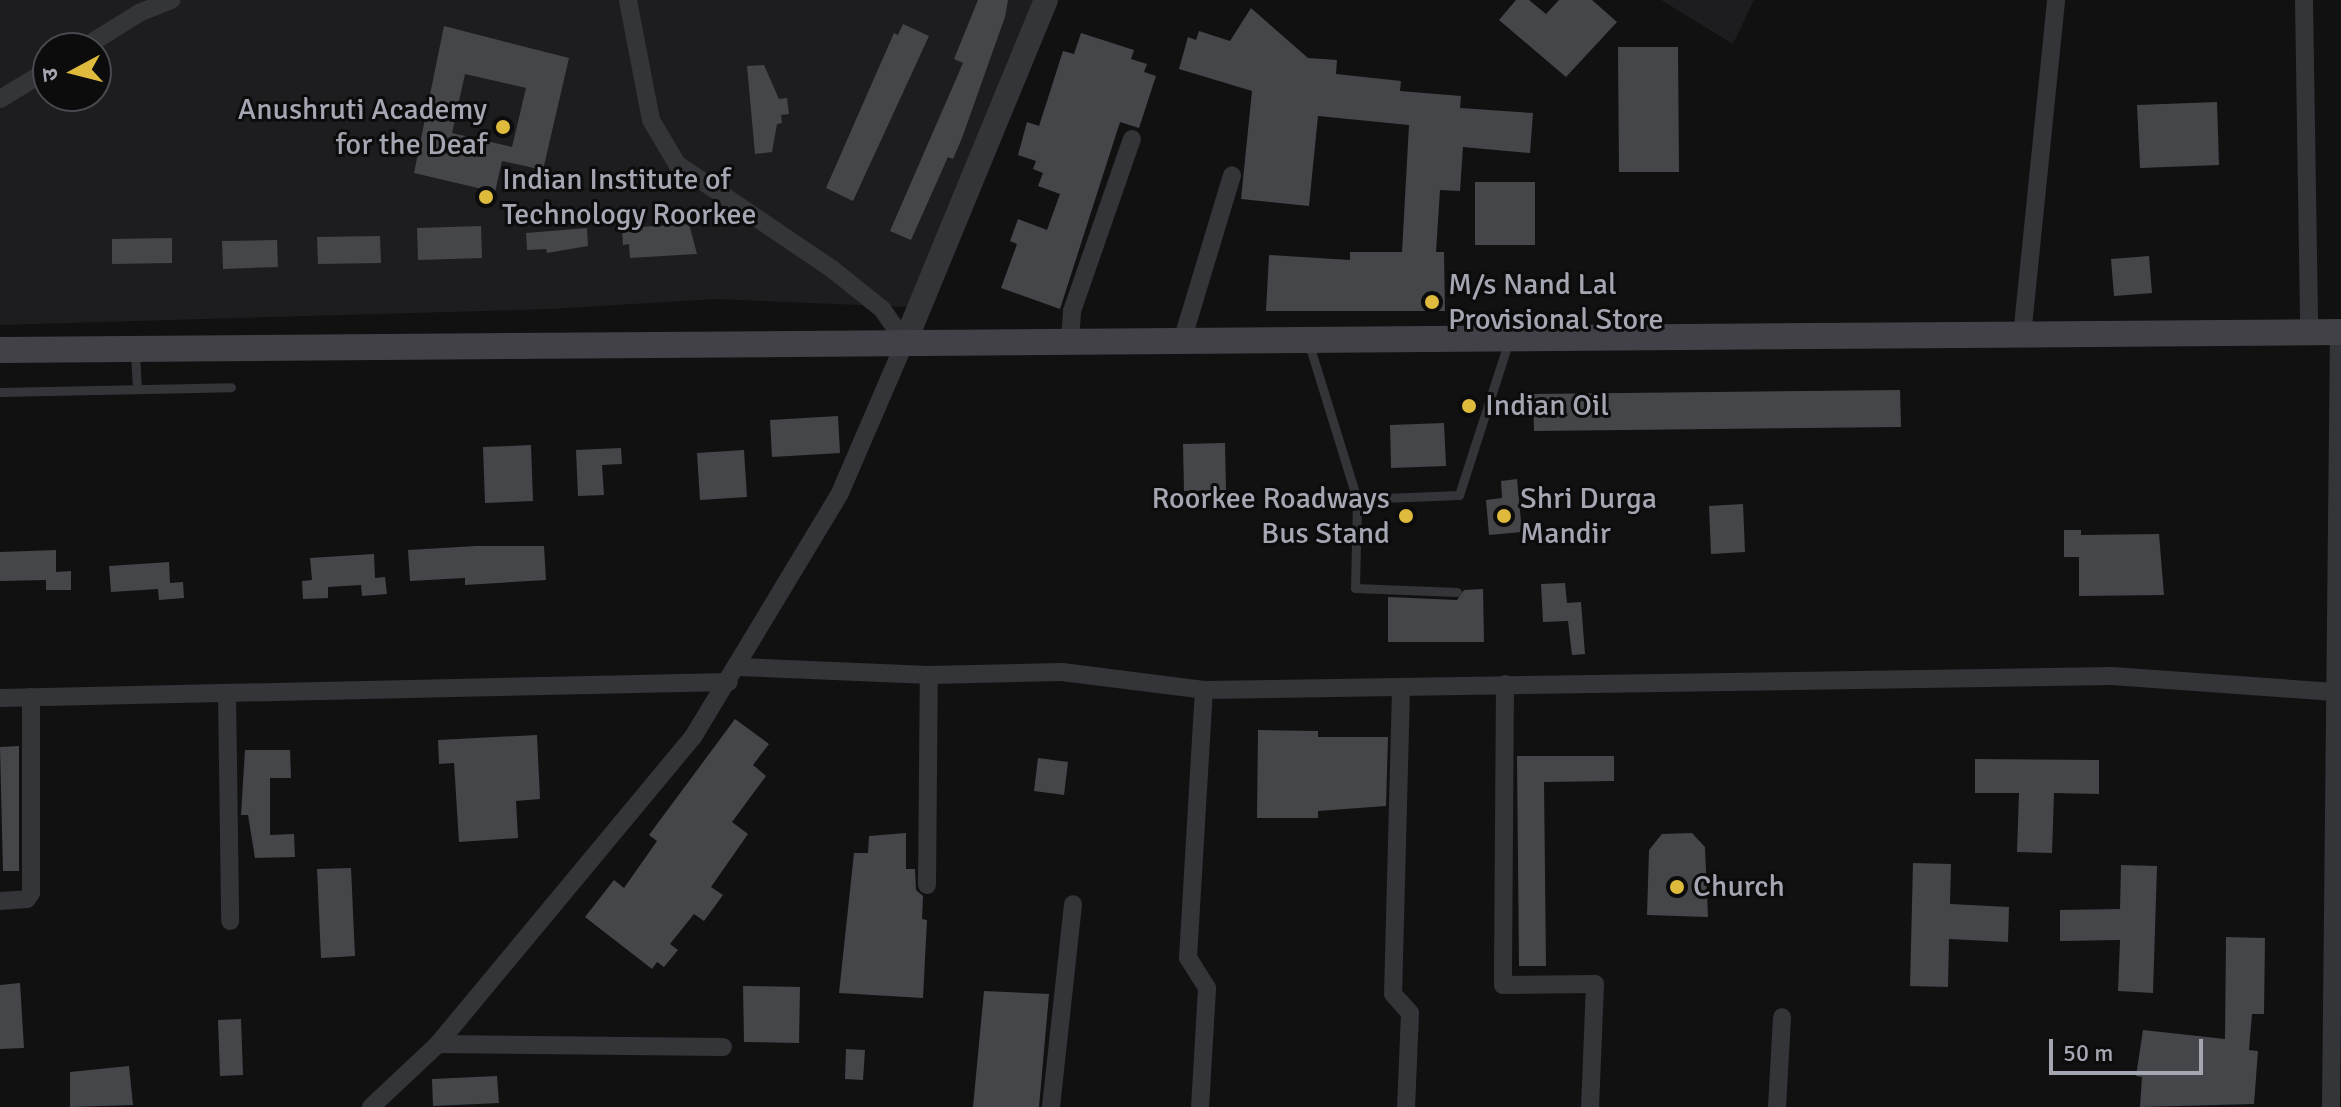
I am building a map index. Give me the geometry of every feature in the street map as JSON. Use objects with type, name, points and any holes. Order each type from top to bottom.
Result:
[{"type":"main road","points":[[0,350],[2340,332]]},
{"type":"street","points":[[102,32],[130,9],[171,0]]},
{"type":"street","points":[[628,0],[651,120],[677,164],[796,242],[868,297],[905,342]]},
{"type":"street","points":[[371,1107],[438,1044],[693,737],[734,675],[840,493],[1046,0]]},
{"type":"street","points":[[2022,336],[2056,0]]},
{"type":"street","points":[[2304,0],[2309,332]]},
{"type":"street","points":[[0,99],[32,80]]},
{"type":"street","points":[[1070,341],[1072,311],[1132,139]]},
{"type":"street","points":[[1182,341],[1232,175]]},
{"type":"street","points":[[2331,1107],[2340,332]]},
{"type":"street","points":[[0,698],[734,675],[1062,672],[1204,690],[1401,690],[1505,684],[2112,676],[2337,692]]},
{"type":"street","points":[[927,885],[929,675]]},
{"type":"street","points":[[1505,684],[1503,985],[1595,984],[1590,1107]]},
{"type":"street","points":[[1200,1107],[1207,988],[1188,958],[1204,690]]},
{"type":"street","points":[[1401,690],[1393,994],[1410,1013],[1406,1107]]},
{"type":"street","points":[[227,693],[230,921]]},
{"type":"street","points":[[0,901],[27,899],[31,893],[31,697]]},
{"type":"street","points":[[1051,1107],[1073,904]]},
{"type":"street","points":[[1777,1107],[1782,1017]]},
{"type":"street","points":[[438,1044],[723,1047]]},
{"type":"lane","points":[[1308,340],[1357,499],[1355,588],[1457,592]]},
{"type":"lane","points":[[1357,499],[1459,495],[1509,340]]},
{"type":"lane","points":[[135,349],[137,389]]},
{"type":"lane","points":[[0,392],[231,387]]},
{"type":"shaded area","name":"Indian Institute of Technology Roorkee","points":[[0,0],[1046,0],[932,308],[716,299],[550,309],[0,325]]},
{"type":"shaded area","points":[[1661,0],[1754,0],[1733,44]]},
{"type":"building","points":[[978,0],[1008,0],[1005,17],[962,138],[953,159],[948,157],[911,240],[890,231],[963,63],[954,59]]},
{"type":"building","points":[[1516,0],[1529,0],[1546,14],[1559,0],[1592,0],[1617,22],[1566,77],[1499,20]]},
{"type":"building","points":[[1251,8],[1308,58],[1337,60],[1336,74],[1401,81],[1400,91],[1461,96],[1460,108],[1533,113],[1530,153],[1463,147],[1460,191],[1440,190],[1436,252],[1444,252],[1445,311],[1266,311],[1269,255],[1350,260],[1350,252],[1402,252],[1409,125],[1318,116],[1309,206],[1241,199],[1252,91],[1179,69],[1188,37],[1196,40],[1199,31],[1230,41]]},
{"type":"building","points":[[903,24],[929,36],[853,201],[826,188],[894,33],[898,35]]},
{"type":"building","points":[[444,26],[569,58],[543,170],[502,161],[495,192],[414,173]],"holes":[[[465,74],[526,88],[512,147],[452,133]]]},
{"type":"building","points":[[1081,33],[1134,50],[1131,59],[1147,64],[1144,72],[1156,76],[1139,128],[1120,122],[1060,309],[1001,288],[1017,244],[1010,241],[1018,219],[1047,230],[1060,194],[1038,186],[1043,173],[1033,169],[1036,161],[1018,155],[1027,122],[1039,126],[1063,51],[1074,54]]},
{"type":"building","points":[[1618,47],[1678,47],[1679,172],[1619,172]]},
{"type":"building","points":[[764,65],[779,99],[787,98],[789,114],[781,115],[782,123],[777,124],[772,152],[755,154],[747,66]]},
{"type":"building","points":[[2217,102],[2219,165],[2140,168],[2137,105]]},
{"type":"building","points":[[1475,182],[1535,182],[1535,245],[1475,245]]},
{"type":"building","points":[[689,224],[697,254],[630,258],[629,244],[623,245],[622,228]]},
{"type":"building","points":[[481,226],[482,258],[418,260],[417,228]]},
{"type":"building","points":[[587,228],[588,246],[547,253],[546,249],[527,250],[526,233]]},
{"type":"building","points":[[380,236],[381,263],[318,264],[317,237]]},
{"type":"building","points":[[172,238],[172,263],[112,264],[112,239]]},
{"type":"building","points":[[277,240],[278,267],[223,269],[222,241]]},
{"type":"building","points":[[2149,256],[2152,293],[2114,296],[2111,259]]},
{"type":"building","points":[[1900,390],[1901,427],[1534,431],[1533,394]]},
{"type":"building","points":[[838,416],[840,453],[772,457],[770,420]]},
{"type":"building","points":[[1444,423],[1446,466],[1391,468],[1390,425]]},
{"type":"building","points":[[1225,443],[1226,490],[1184,491],[1183,444]]},
{"type":"building","points":[[531,445],[533,501],[485,503],[483,447]]},
{"type":"building","points":[[621,448],[622,464],[602,465],[604,495],[578,496],[576,450]]},
{"type":"building","points":[[744,450],[747,497],[700,500],[697,453]]},
{"type":"building","name":"Shri Durga Mandir","points":[[1517,479],[1522,532],[1489,535],[1486,500],[1502,498],[1501,481]]},
{"type":"building","points":[[1743,504],[1745,552],[1711,554],[1709,506]]},
{"type":"building","points":[[2064,530],[2081,530],[2081,535],[2159,534],[2164,595],[2079,596],[2079,557],[2064,557]]},
{"type":"building","points":[[544,546],[546,580],[465,585],[465,578],[410,581],[408,550]]},
{"type":"building","points":[[56,550],[56,572],[71,571],[71,590],[46,590],[46,580],[0,581],[0,552]]},
{"type":"building","points":[[374,554],[375,578],[385,577],[387,594],[362,596],[361,585],[328,587],[328,598],[303,599],[302,581],[312,580],[310,558]]},
{"type":"building","points":[[169,562],[170,583],[183,582],[184,598],[159,600],[158,589],[111,592],[109,566]]},
{"type":"building","points":[[1565,583],[1567,603],[1581,602],[1585,654],[1572,655],[1568,621],[1543,622],[1541,584]]},
{"type":"building","points":[[1483,589],[1484,642],[1388,642],[1388,597],[1457,600],[1464,590]]},
{"type":"building","points":[[735,719],[769,744],[753,765],[766,776],[732,822],[748,834],[711,887],[723,895],[704,921],[694,914],[670,944],[678,950],[664,967],[657,962],[652,969],[585,917],[614,880],[624,888],[657,841],[649,835]]},
{"type":"building","points":[[1258,730],[1318,731],[1318,737],[1388,737],[1386,806],[1318,811],[1318,818],[1257,818]]},
{"type":"building","points":[[537,735],[540,799],[516,801],[518,838],[459,842],[454,763],[439,764],[438,740]]},
{"type":"building","points":[[19,746],[19,871],[3,871],[0,747]]},
{"type":"building","points":[[245,750],[290,750],[291,778],[270,778],[270,835],[294,834],[295,857],[255,858],[248,815],[241,815]]},
{"type":"building","points":[[1517,756],[1614,756],[1614,781],[1544,782],[1546,966],[1519,966]]},
{"type":"building","points":[[1038,758],[1068,762],[1064,795],[1034,791]]},
{"type":"building","points":[[1975,759],[2099,760],[2099,794],[2054,793],[2052,853],[2017,852],[2019,793],[1975,793]]},
{"type":"building","points":[[906,833],[906,869],[915,869],[916,890],[923,896],[922,919],[927,920],[923,998],[839,993],[854,853],[868,853],[869,836]]},
{"type":"building","name":"Church","points":[[1692,833],[1705,847],[1708,917],[1647,915],[1649,850],[1662,834]]},
{"type":"building","points":[[1913,863],[1951,864],[1950,904],[2009,907],[2008,942],[1949,939],[1948,987],[1910,986]]},
{"type":"building","points":[[2121,865],[2157,866],[2153,993],[2118,991],[2120,940],[2060,941],[2060,910],[2120,909]]},
{"type":"building","points":[[351,868],[355,956],[321,958],[317,869]]},
{"type":"building","points":[[2226,937],[2265,938],[2264,1014],[2252,1014],[2249,1050],[2258,1051],[2254,1104],[2140,1107],[2142,1077],[2136,1076],[2143,1030],[2225,1039]]},
{"type":"building","points":[[20,983],[24,1048],[0,1049],[0,985]]},
{"type":"building","points":[[743,986],[800,987],[799,1043],[744,1042]]},
{"type":"building","points":[[984,991],[1049,994],[1039,1107],[973,1107]]},
{"type":"building","points":[[241,1019],[243,1075],[220,1076],[218,1020]]},
{"type":"building","points":[[846,1049],[865,1050],[863,1080],[845,1079]]},
{"type":"building","points":[[129,1066],[133,1105],[70,1107],[70,1072]]},
{"type":"building","points":[[497,1076],[499,1103],[433,1106],[432,1079]]},
{"type":"place","name":"Anushruti Academy for the Deaf","points":[[503,127]]},
{"type":"place","name":"Indian Institute of Technology Roorkee","points":[[486,197]]},
{"type":"place","name":"M/s Nand Lal Provisional Store","points":[[1432,302]]},
{"type":"place","name":"Indian Oil","points":[[1469,406]]},
{"type":"place","name":"Roorkee Roadways Bus Stand","points":[[1406,516]]},
{"type":"place","name":"Shri Durga Mandir","points":[[1504,516]]},
{"type":"place","name":"Church","points":[[1677,887]]}]
